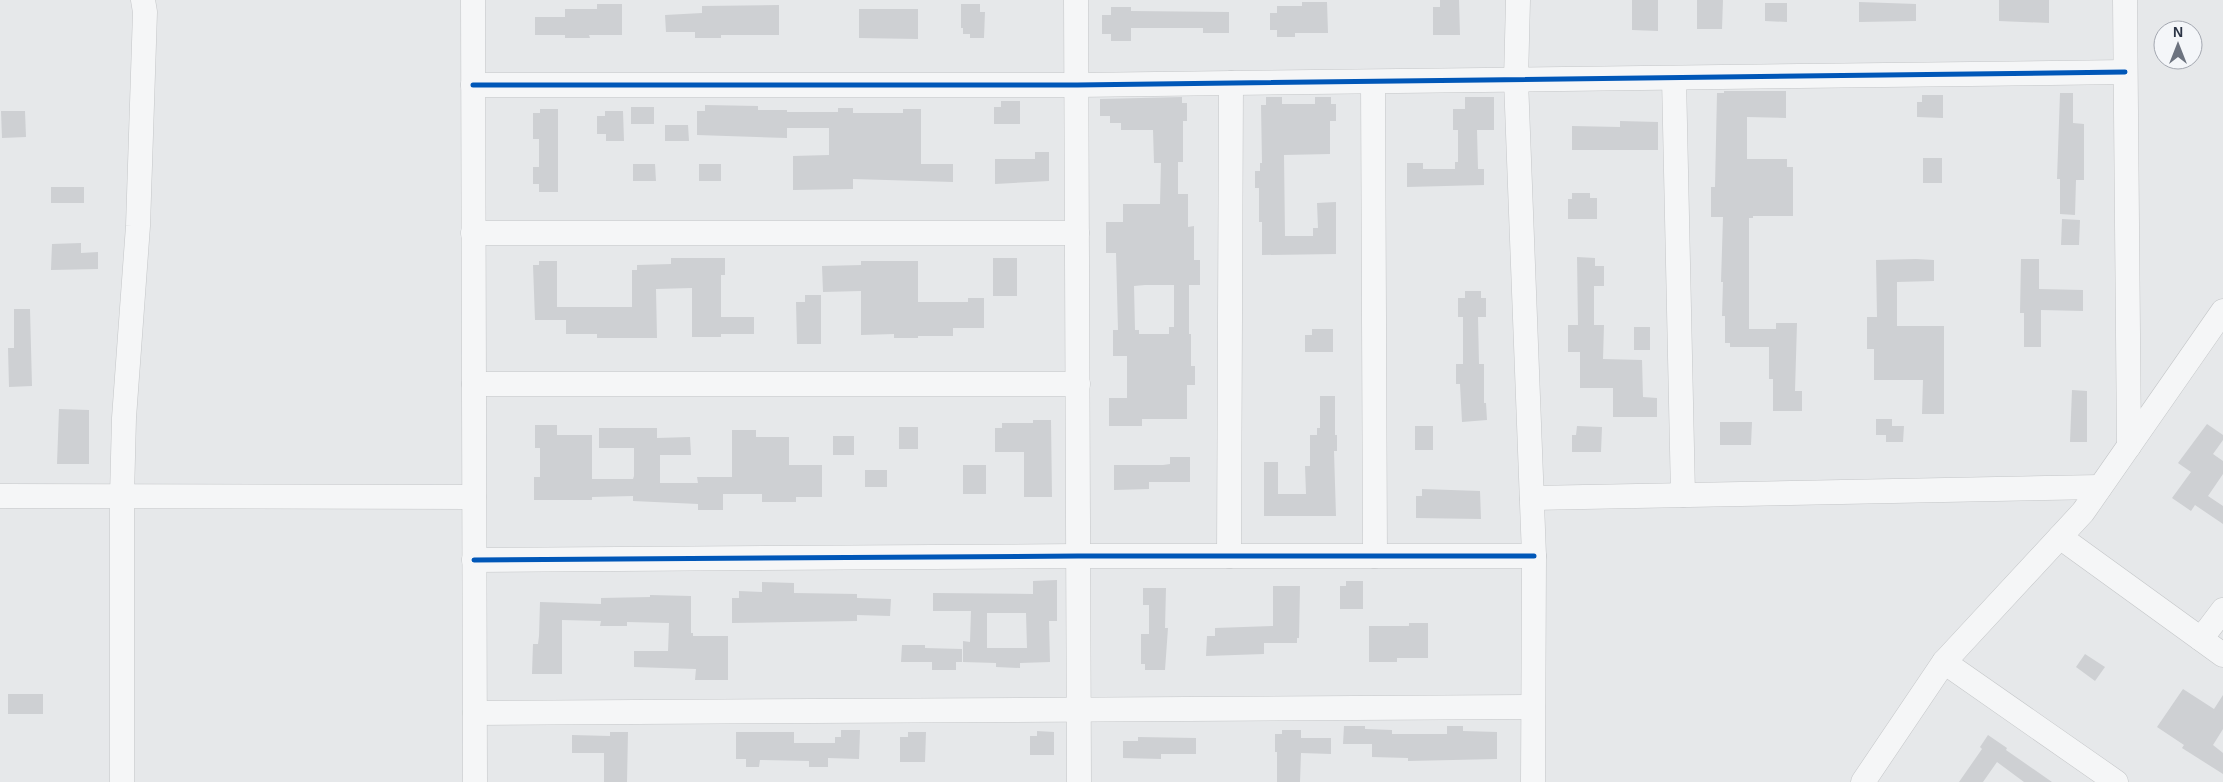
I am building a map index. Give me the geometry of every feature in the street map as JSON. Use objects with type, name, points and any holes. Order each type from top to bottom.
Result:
[{"type":"street","points":[[122,782],[122,496],[124,418],[138,226],[145,12],[143,0]]},
{"type":"street","points":[[473,0],[475,782]]},
{"type":"street","points":[[1076,0],[1079,782]]},
{"type":"street","points":[[1518,0],[1516,80],[1534,556],[1533,782]]},
{"type":"street","points":[[2125,0],[2129,446]]},
{"type":"street","points":[[473,85],[1077,85],[2126,72]]},
{"type":"street","points":[[1674,78],[1684,495]]},
{"type":"street","points":[[1373,82],[1375,556]]},
{"type":"street","points":[[1228,556],[1231,83]]},
{"type":"street","points":[[473,233],[1077,233]]},
{"type":"street","points":[[1863,782],[1944,662],[2083,512],[2223,311]]},
{"type":"street","points":[[474,384],[1078,384]]},
{"type":"street","points":[[1532,498],[2100,488]]},
{"type":"street","points":[[0,496],[474,497]]},
{"type":"street","points":[[2060,537],[2223,655]]},
{"type":"street","points":[[474,560],[1078,556],[1534,556]]},
{"type":"street","points":[[2201,639],[2223,610]]},
{"type":"street","points":[[1944,662],[2116,782]]},
{"type":"street","points":[[475,713],[1533,707]]},
{"type":"building","points":[[1440,0],[1459,0],[1460,35],[1433,35],[1433,7],[1440,7]]},
{"type":"building","points":[[1632,0],[1658,0],[1658,31],[1632,30]]},
{"type":"building","points":[[1697,0],[1723,0],[1722,29],[1697,29]]},
{"type":"building","points":[[1999,0],[2049,0],[2049,23],[1999,21]]},
{"type":"building","points":[[1302,2],[1327,2],[1328,33],[1295,33],[1295,37],[1277,37],[1277,30],[1270,30],[1270,13],[1277,13],[1277,6],[1302,6]]},
{"type":"building","points":[[1859,2],[1916,4],[1916,21],[1859,22]]},
{"type":"building","points":[[1765,3],[1787,3],[1787,22],[1765,21]]},
{"type":"building","points":[[597,4],[622,4],[622,35],[589,35],[590,38],[565,38],[565,35],[535,35],[535,17],[565,17],[565,9],[597,9]]},
{"type":"building","points":[[961,4],[980,4],[980,12],[985,12],[984,38],[970,38],[970,34],[963,34],[963,28],[961,28]]},
{"type":"building","points":[[779,5],[779,35],[721,35],[721,38],[695,38],[695,32],[666,32],[665,15],[702,13],[702,6]]},
{"type":"building","points":[[1111,7],[1131,7],[1131,11],[1229,12],[1229,33],[1203,33],[1203,28],[1131,28],[1131,41],[1111,41],[1111,34],[1102,34],[1102,15],[1111,15]]},
{"type":"building","points":[[859,9],[918,9],[918,39],[859,38]]},
{"type":"building","points":[[1724,91],[1786,91],[1786,118],[1747,117],[1747,159],[1787,159],[1787,167],[1793,167],[1793,216],[1753,216],[1753,218],[1749,218],[1749,329],[1776,329],[1776,323],[1797,323],[1795,391],[1802,391],[1802,411],[1773,411],[1773,379],[1769,379],[1769,347],[1730,347],[1730,343],[1725,343],[1725,316],[1722,316],[1723,282],[1721,282],[1723,217],[1711,217],[1711,187],[1715,187],[1717,93],[1724,93]]},
{"type":"building","points":[[2060,93],[2073,93],[2073,123],[2084,124],[2084,180],[2076,180],[2075,215],[2060,214],[2060,179],[2057,179]]},
{"type":"building","points":[[1922,95],[1943,95],[1943,118],[1917,117],[1917,102],[1922,102]]},
{"type":"building","points":[[1182,97],[1182,103],[1187,103],[1187,121],[1183,121],[1183,162],[1178,162],[1178,194],[1188,194],[1188,227],[1194,226],[1194,260],[1200,260],[1200,285],[1189,285],[1189,334],[1191,334],[1191,366],[1195,366],[1195,385],[1187,385],[1187,419],[1142,419],[1142,426],[1109,426],[1109,398],[1127,398],[1127,356],[1113,356],[1113,330],[1118,330],[1116,253],[1106,253],[1106,222],[1123,222],[1123,204],[1160,204],[1161,163],[1154,163],[1153,130],[1121,130],[1121,123],[1110,123],[1110,116],[1100,116],[1100,99]],"holes":[[[1174,285],[1174,327],[1169,327],[1169,334],[1139,334],[1139,330],[1135,330],[1134,286]]]},
{"type":"building","points":[[1266,97],[1282,97],[1282,104],[1315,104],[1315,97],[1331,97],[1331,104],[1336,104],[1336,121],[1330,121],[1330,154],[1284,155],[1285,236],[1313,236],[1313,228],[1318,228],[1317,203],[1336,202],[1336,254],[1262,255],[1262,222],[1259,222],[1259,188],[1255,188],[1255,171],[1260,171],[1260,163],[1262,163],[1261,105],[1266,105]]},
{"type":"building","points":[[1465,97],[1494,97],[1494,130],[1477,130],[1478,169],[1484,169],[1484,185],[1407,187],[1407,163],[1423,163],[1423,169],[1455,169],[1455,162],[1458,162],[1458,130],[1453,130],[1453,109],[1465,109]]},
{"type":"building","points":[[1001,101],[1020,101],[1020,124],[994,124],[994,107],[1001,107]]},
{"type":"building","points":[[705,105],[758,106],[758,110],[787,110],[787,112],[838,112],[838,108],[853,108],[853,113],[903,113],[903,109],[921,109],[921,164],[953,164],[953,182],[853,179],[853,189],[793,190],[793,156],[829,155],[829,128],[787,128],[787,138],[697,135],[697,111],[705,111]]},
{"type":"building","points":[[631,107],[654,107],[654,124],[631,124]]},
{"type":"building","points":[[540,109],[558,109],[558,192],[539,192],[539,184],[533,184],[533,167],[539,167],[539,139],[533,139],[533,113],[540,113]]},
{"type":"building","points":[[1,111],[25,111],[26,137],[2,138]]},
{"type":"building","points":[[605,111],[623,111],[624,141],[606,141],[606,134],[597,134],[597,116],[605,116]]},
{"type":"building","points":[[1620,121],[1658,122],[1658,150],[1572,150],[1572,126],[1620,127]]},
{"type":"building","points":[[665,125],[688,125],[689,141],[665,141]]},
{"type":"building","points":[[1035,152],[1049,152],[1049,181],[995,184],[995,159],[1035,159]]},
{"type":"building","points":[[1923,158],[1942,158],[1942,183],[1923,183]]},
{"type":"building","points":[[633,164],[655,164],[656,181],[633,181]]},
{"type":"building","points":[[699,164],[721,164],[721,181],[699,181]]},
{"type":"building","points":[[51,187],[84,187],[84,203],[51,203]]},
{"type":"building","points":[[1572,193],[1590,193],[1590,198],[1597,198],[1597,219],[1568,219],[1568,199],[1572,199]]},
{"type":"building","points":[[2062,219],[2080,220],[2079,245],[2061,245]]},
{"type":"building","points":[[81,243],[81,253],[98,252],[98,269],[51,270],[52,244]]},
{"type":"building","points":[[1577,257],[1595,258],[1595,266],[1604,266],[1604,286],[1594,286],[1594,325],[1604,325],[1603,359],[1642,360],[1643,397],[1657,398],[1657,417],[1613,417],[1613,388],[1580,388],[1580,352],[1568,352],[1568,325],[1578,325]]},
{"type":"building","points":[[671,258],[725,258],[725,275],[721,275],[721,317],[754,317],[754,334],[721,334],[721,337],[692,337],[692,288],[656,289],[657,338],[597,338],[597,334],[566,334],[566,320],[535,320],[533,265],[539,265],[539,261],[557,261],[557,307],[632,307],[632,270],[637,270],[637,265],[671,264]]},
{"type":"building","points":[[993,258],[1017,258],[1017,296],[993,296]]},
{"type":"building","points":[[2021,259],[2039,259],[2039,289],[2083,290],[2083,311],[2041,310],[2041,347],[2024,347],[2024,313],[2020,313]]},
{"type":"building","points":[[1876,260],[1934,260],[1934,281],[1897,282],[1897,326],[1944,326],[1944,414],[1922,414],[1923,380],[1874,380],[1874,349],[1867,349],[1867,317],[1877,317]]},
{"type":"building","points":[[861,261],[918,261],[918,302],[968,302],[968,298],[984,298],[984,328],[953,328],[953,336],[918,336],[918,338],[894,338],[894,334],[861,335],[861,291],[823,292],[822,266],[861,265]]},
{"type":"building","points":[[1465,291],[1481,291],[1481,298],[1486,298],[1486,317],[1478,317],[1479,364],[1484,364],[1484,403],[1486,403],[1487,420],[1462,422],[1460,384],[1456,384],[1456,364],[1463,364],[1463,317],[1458,317],[1458,298],[1465,298]]},
{"type":"building","points":[[805,295],[821,295],[821,344],[797,344],[796,302],[805,302]]},
{"type":"building","points":[[14,309],[30,309],[32,386],[9,387],[8,348],[14,348]]},
{"type":"building","points":[[1634,327],[1650,327],[1650,350],[1634,350]]},
{"type":"building","points":[[1312,329],[1333,329],[1333,352],[1305,352],[1305,335],[1312,335]]},
{"type":"building","points":[[2072,390],[2087,391],[2087,442],[2070,442]]},
{"type":"building","points":[[1320,396],[1335,396],[1335,435],[1337,435],[1337,451],[1334,451],[1336,516],[1264,516],[1264,462],[1278,462],[1278,494],[1306,494],[1305,466],[1310,466],[1310,435],[1317,435],[1317,428],[1320,428]]},
{"type":"building","points":[[59,409],[89,410],[89,464],[57,464]]},
{"type":"building","points":[[1876,419],[1892,419],[1892,426],[1904,426],[1903,442],[1886,442],[1886,435],[1876,435]]},
{"type":"building","points":[[1033,420],[1051,420],[1052,497],[1024,497],[1024,452],[995,452],[995,428],[1002,428],[1002,423],[1033,423]]},
{"type":"building","points":[[1720,422],[1752,422],[1751,445],[1720,445]]},
{"type":"building","points":[[2207,424],[2223,435],[2223,440],[2213,454],[2223,461],[2223,474],[2208,496],[2223,506],[2223,524],[2195,505],[2191,511],[2172,498],[2191,472],[2178,463]]},
{"type":"building","points":[[535,425],[557,425],[557,435],[592,435],[592,479],[633,479],[634,476],[634,448],[599,448],[599,428],[657,428],[657,438],[690,437],[691,455],[660,455],[660,483],[698,483],[697,477],[732,477],[732,430],[756,430],[756,437],[789,437],[789,465],[822,465],[822,497],[796,497],[796,502],[762,502],[762,494],[723,494],[723,510],[698,510],[698,504],[633,501],[633,496],[592,497],[592,500],[534,500],[534,477],[540,477],[540,448],[535,448]]},
{"type":"building","points":[[1415,426],[1433,426],[1433,450],[1415,450]]},
{"type":"building","points":[[1577,426],[1602,427],[1601,452],[1572,452],[1572,435],[1576,435]]},
{"type":"building","points":[[899,427],[918,427],[918,449],[899,449]]},
{"type":"building","points":[[833,436],[854,436],[854,455],[833,455]]},
{"type":"building","points":[[1170,457],[1190,457],[1190,482],[1149,482],[1149,489],[1114,490],[1114,465],[1170,464]]},
{"type":"building","points":[[963,465],[986,465],[986,494],[963,494]]},
{"type":"building","points":[[865,470],[887,470],[887,487],[865,487]]},
{"type":"building","points":[[1422,489],[1480,491],[1481,519],[1416,518],[1416,496],[1422,496]]},
{"type":"building","points":[[1057,580],[1057,621],[1049,621],[1050,662],[1020,663],[1020,668],[996,667],[996,663],[963,662],[963,641],[970,642],[971,611],[933,611],[933,593],[1033,594],[1033,581]],"holes":[[[987,613],[1026,613],[1027,648],[987,648]]]},
{"type":"building","points":[[1346,581],[1363,581],[1363,609],[1340,609],[1340,586],[1346,586]]},
{"type":"building","points":[[762,582],[794,583],[794,593],[857,594],[857,598],[891,599],[890,616],[857,615],[857,621],[732,623],[732,598],[739,598],[739,591],[762,592]]},
{"type":"building","points":[[1273,586],[1300,586],[1299,638],[1297,638],[1297,643],[1264,643],[1264,654],[1206,656],[1207,636],[1215,636],[1215,628],[1273,626]]},
{"type":"building","points":[[1143,588],[1166,588],[1165,628],[1168,628],[1165,670],[1145,670],[1145,664],[1141,664],[1141,634],[1149,634],[1149,605],[1143,605]]},
{"type":"building","points":[[650,595],[691,596],[691,633],[693,633],[693,636],[728,636],[728,680],[695,680],[696,669],[634,667],[634,651],[668,651],[669,623],[627,622],[627,626],[600,626],[601,621],[562,620],[562,674],[532,674],[533,644],[538,644],[539,636],[540,602],[601,604],[601,598],[650,597]]},
{"type":"building","points":[[1409,623],[1428,623],[1428,658],[1397,658],[1397,662],[1369,662],[1369,626],[1409,626]]},
{"type":"building","points":[[902,645],[925,645],[925,648],[962,649],[962,662],[956,662],[956,670],[932,670],[932,662],[901,662]]},
{"type":"building","points":[[2085,654],[2105,667],[2095,681],[2076,667]]},
{"type":"building","points":[[2183,689],[2214,709],[2223,695],[2223,729],[2213,745],[2223,753],[2223,774],[2182,748],[2184,745],[2157,727]]},
{"type":"building","points":[[8,694],[43,694],[43,714],[8,714]]},
{"type":"building","points":[[1344,726],[1365,726],[1365,729],[1392,730],[1392,734],[1447,734],[1447,726],[1463,726],[1463,731],[1497,732],[1497,759],[1408,761],[1408,758],[1372,757],[1372,744],[1343,744]]},
{"type":"building","points":[[841,730],[860,730],[859,759],[828,758],[828,767],[809,767],[809,761],[760,760],[759,767],[746,767],[746,759],[736,759],[736,732],[794,732],[794,743],[835,743],[835,737],[841,737]]},
{"type":"building","points":[[1282,730],[1301,730],[1301,738],[1331,738],[1331,754],[1301,753],[1300,782],[1277,782],[1275,734],[1282,734]]},
{"type":"building","points":[[1037,731],[1054,732],[1054,755],[1030,755],[1030,736],[1037,736]]},
{"type":"building","points":[[610,732],[628,732],[627,782],[604,782],[604,753],[572,753],[572,735],[610,736]]},
{"type":"building","points":[[908,732],[926,732],[925,762],[900,762],[900,737],[908,737]]},
{"type":"building","points":[[1988,735],[2052,782],[2024,782],[1997,762],[1983,782],[1959,782],[1982,749],[1980,747]]},
{"type":"building","points":[[1138,737],[1196,738],[1196,754],[1161,754],[1161,759],[1123,758],[1123,741],[1138,741]]},
{"type":"cycle path","points":[[473,85],[1077,85],[2125,72]]},
{"type":"cycle path","points":[[474,560],[1078,556],[1534,556]]}]
